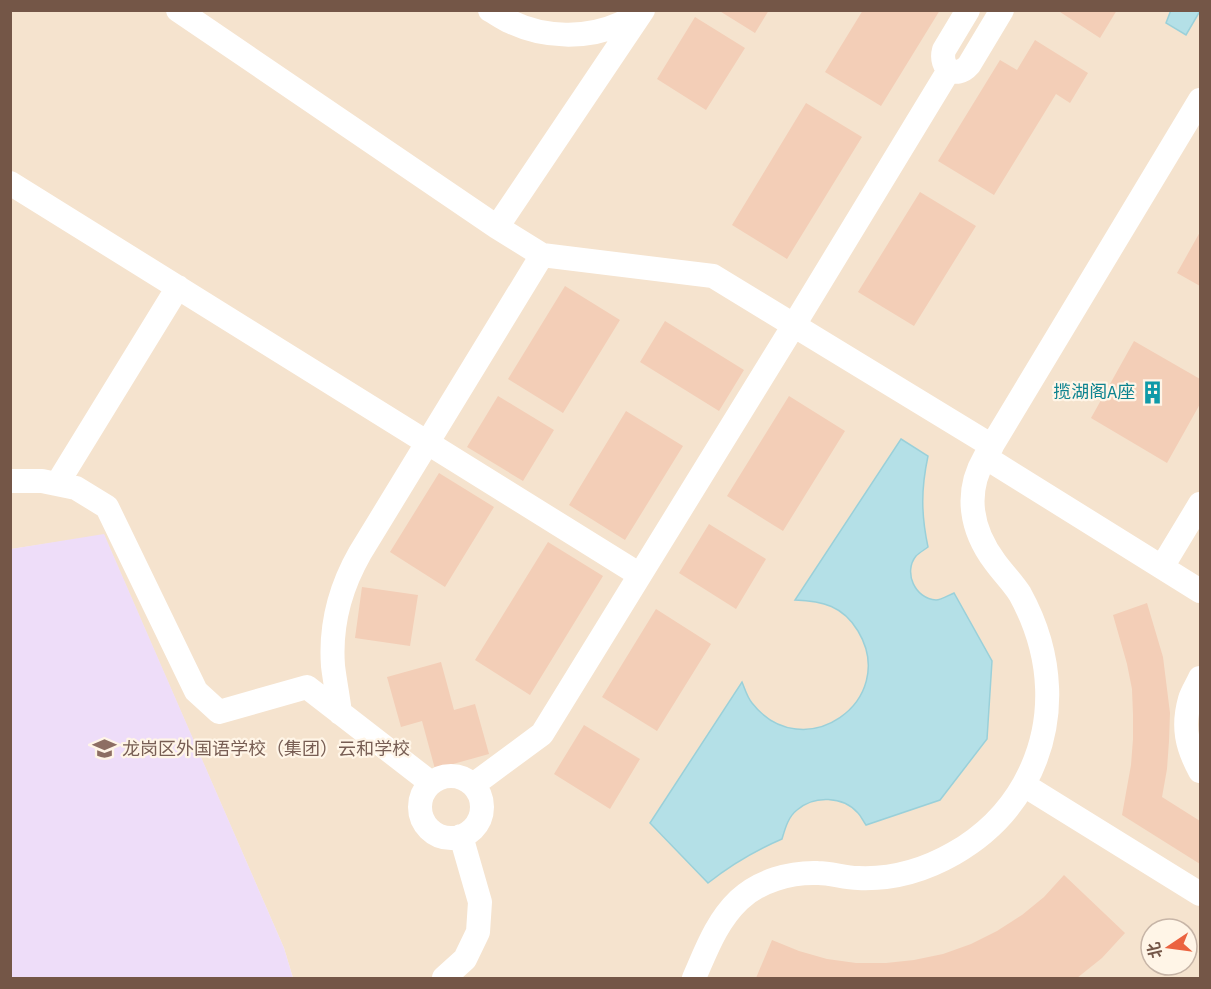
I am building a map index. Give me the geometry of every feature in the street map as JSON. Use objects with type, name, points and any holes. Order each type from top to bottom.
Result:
[{"type":"street","points":[[178,10],[497,227],[542,255],[713,276],[794,325],[989,451],[1200,591]]},
{"type":"street","points":[[490,10],[511,23],[538,32],[566,35],[594,33],[621,24],[643,10]]},
{"type":"street","points":[[497,227],[643,10]]},
{"type":"street","points":[[968,10],[942,56],[943,63],[949,70],[958,72],[964,70],[1002,10]]},
{"type":"street","points":[[473,785],[542,734],[949,70]]},
{"type":"street","points":[[694,978],[726,914],[740,899],[758,887],[777,878],[798,874],[819,873],[858,878],[898,875],[936,863],[971,844],[1000,817],[1023,785],[1040,748],[1047,708],[1046,668],[1037,628],[1019,592],[980,540],[973,516],[973,491],[979,467],[1200,100]]},
{"type":"street","points":[[10,183],[640,575]]},
{"type":"street","points":[[340,713],[332,643],[340,596],[348,574],[542,255]]},
{"type":"street","points":[[57,484],[178,287]]},
{"type":"street","points":[[10,481],[42,481],[76,488],[107,507],[196,692],[219,712],[307,687],[431,783]]},
{"type":"street","points":[[1162,567],[1200,504]]},
{"type":"street","points":[[1200,678],[1190,698],[1186,725],[1190,752],[1200,771]]},
{"type":"street","points":[[452,776],[463,778],[473,785],[482,803],[481,814],[470,831],[451,838],[440,836],[425,823],[421,813],[421,802],[424,792],[431,783],[452,776]]},
{"type":"street","points":[[1023,785],[1200,894]]},
{"type":"street","points":[[444,978],[465,959],[478,932],[480,902],[461,836]]},
{"type":"shaded area","points":[[11,11],[1200,11],[1200,978],[293,978],[284,948],[104,535],[11,549]]},
{"type":"shaded area","name":"龙岗区外国语学校（集团）云和学校","points":[[104,534],[284,948],[293,978],[11,978],[11,549]]},
{"type":"water","points":[[1171,10],[1200,10],[1186,35],[1166,23]]},
{"type":"water","points":[[901,439],[928,456],[923,502],[928,547],[912,562],[913,584],[922,595],[936,600],[954,593],[992,661],[987,739],[940,800],[866,825],[858,813],[845,803],[828,800],[812,802],[804,805],[791,816],[782,839],[744,858],[708,883],[650,823],[742,682],[752,703],[773,721],[796,729],[819,727],[840,718],[856,702],[866,681],[868,657],[858,631],[846,616],[831,606],[795,600]]},
{"type":"building","points":[[718,10],[769,10],[755,33]]},
{"type":"building","points":[[863,10],[940,10],[881,106],[825,72]]},
{"type":"building","points":[[1057,10],[1117,10],[1100,38]]},
{"type":"building","points":[[695,17],[745,48],[706,110],[657,79]]},
{"type":"building","points":[[1035,40],[1088,73],[1070,103],[1056,94],[994,195],[938,161],[1000,60],[1017,70]]},
{"type":"building","points":[[806,103],[862,137],[787,259],[732,225]]},
{"type":"building","points":[[920,192],[976,226],[914,326],[858,292]]},
{"type":"building","points":[[1200,232],[1200,286],[1177,273]]},
{"type":"building","points":[[565,286],[620,320],[563,413],[508,379]]},
{"type":"building","points":[[665,321],[744,370],[719,411],[640,362]]},
{"type":"building","name":"揽湖阁A座","points":[[1134,341],[1200,379],[1200,404],[1167,463],[1091,418]]},
{"type":"building","points":[[498,396],[554,430],[523,481],[467,447]]},
{"type":"building","points":[[789,396],[845,431],[783,531],[727,496]]},
{"type":"building","points":[[626,411],[683,446],[625,540],[569,505]]},
{"type":"building","points":[[439,473],[494,507],[445,587],[390,552]]},
{"type":"building","points":[[709,524],[766,559],[736,609],[679,573]]},
{"type":"building","points":[[548,542],[603,576],[530,695],[475,660]]},
{"type":"building","points":[[362,587],[418,595],[410,646],[355,638]]},
{"type":"building","points":[[1147,603],[1163,657],[1170,713],[1167,769],[1162,797],[1200,821],[1200,864],[1122,815],[1131,765],[1132,689],[1113,615]]},
{"type":"building","points":[[656,609],[711,644],[657,731],[602,697]]},
{"type":"building","points":[[441,662],[454,710],[475,704],[489,754],[435,769],[422,721],[401,727],[387,677]]},
{"type":"building","points":[[584,725],[640,759],[610,809],[554,774]]},
{"type":"building","points":[[1064,875],[1125,933],[1102,958],[1077,978],[756,978],[772,940],[827,959],[856,963],[886,963],[943,954],[971,944],[1022,915],[1044,897]]},
{"type":"place","name":"揽湖阁A座","points":[[1153,392]]},
{"type":"place","name":"龙岗区外国语学校（集团）云和学校","points":[[104,749]]}]
